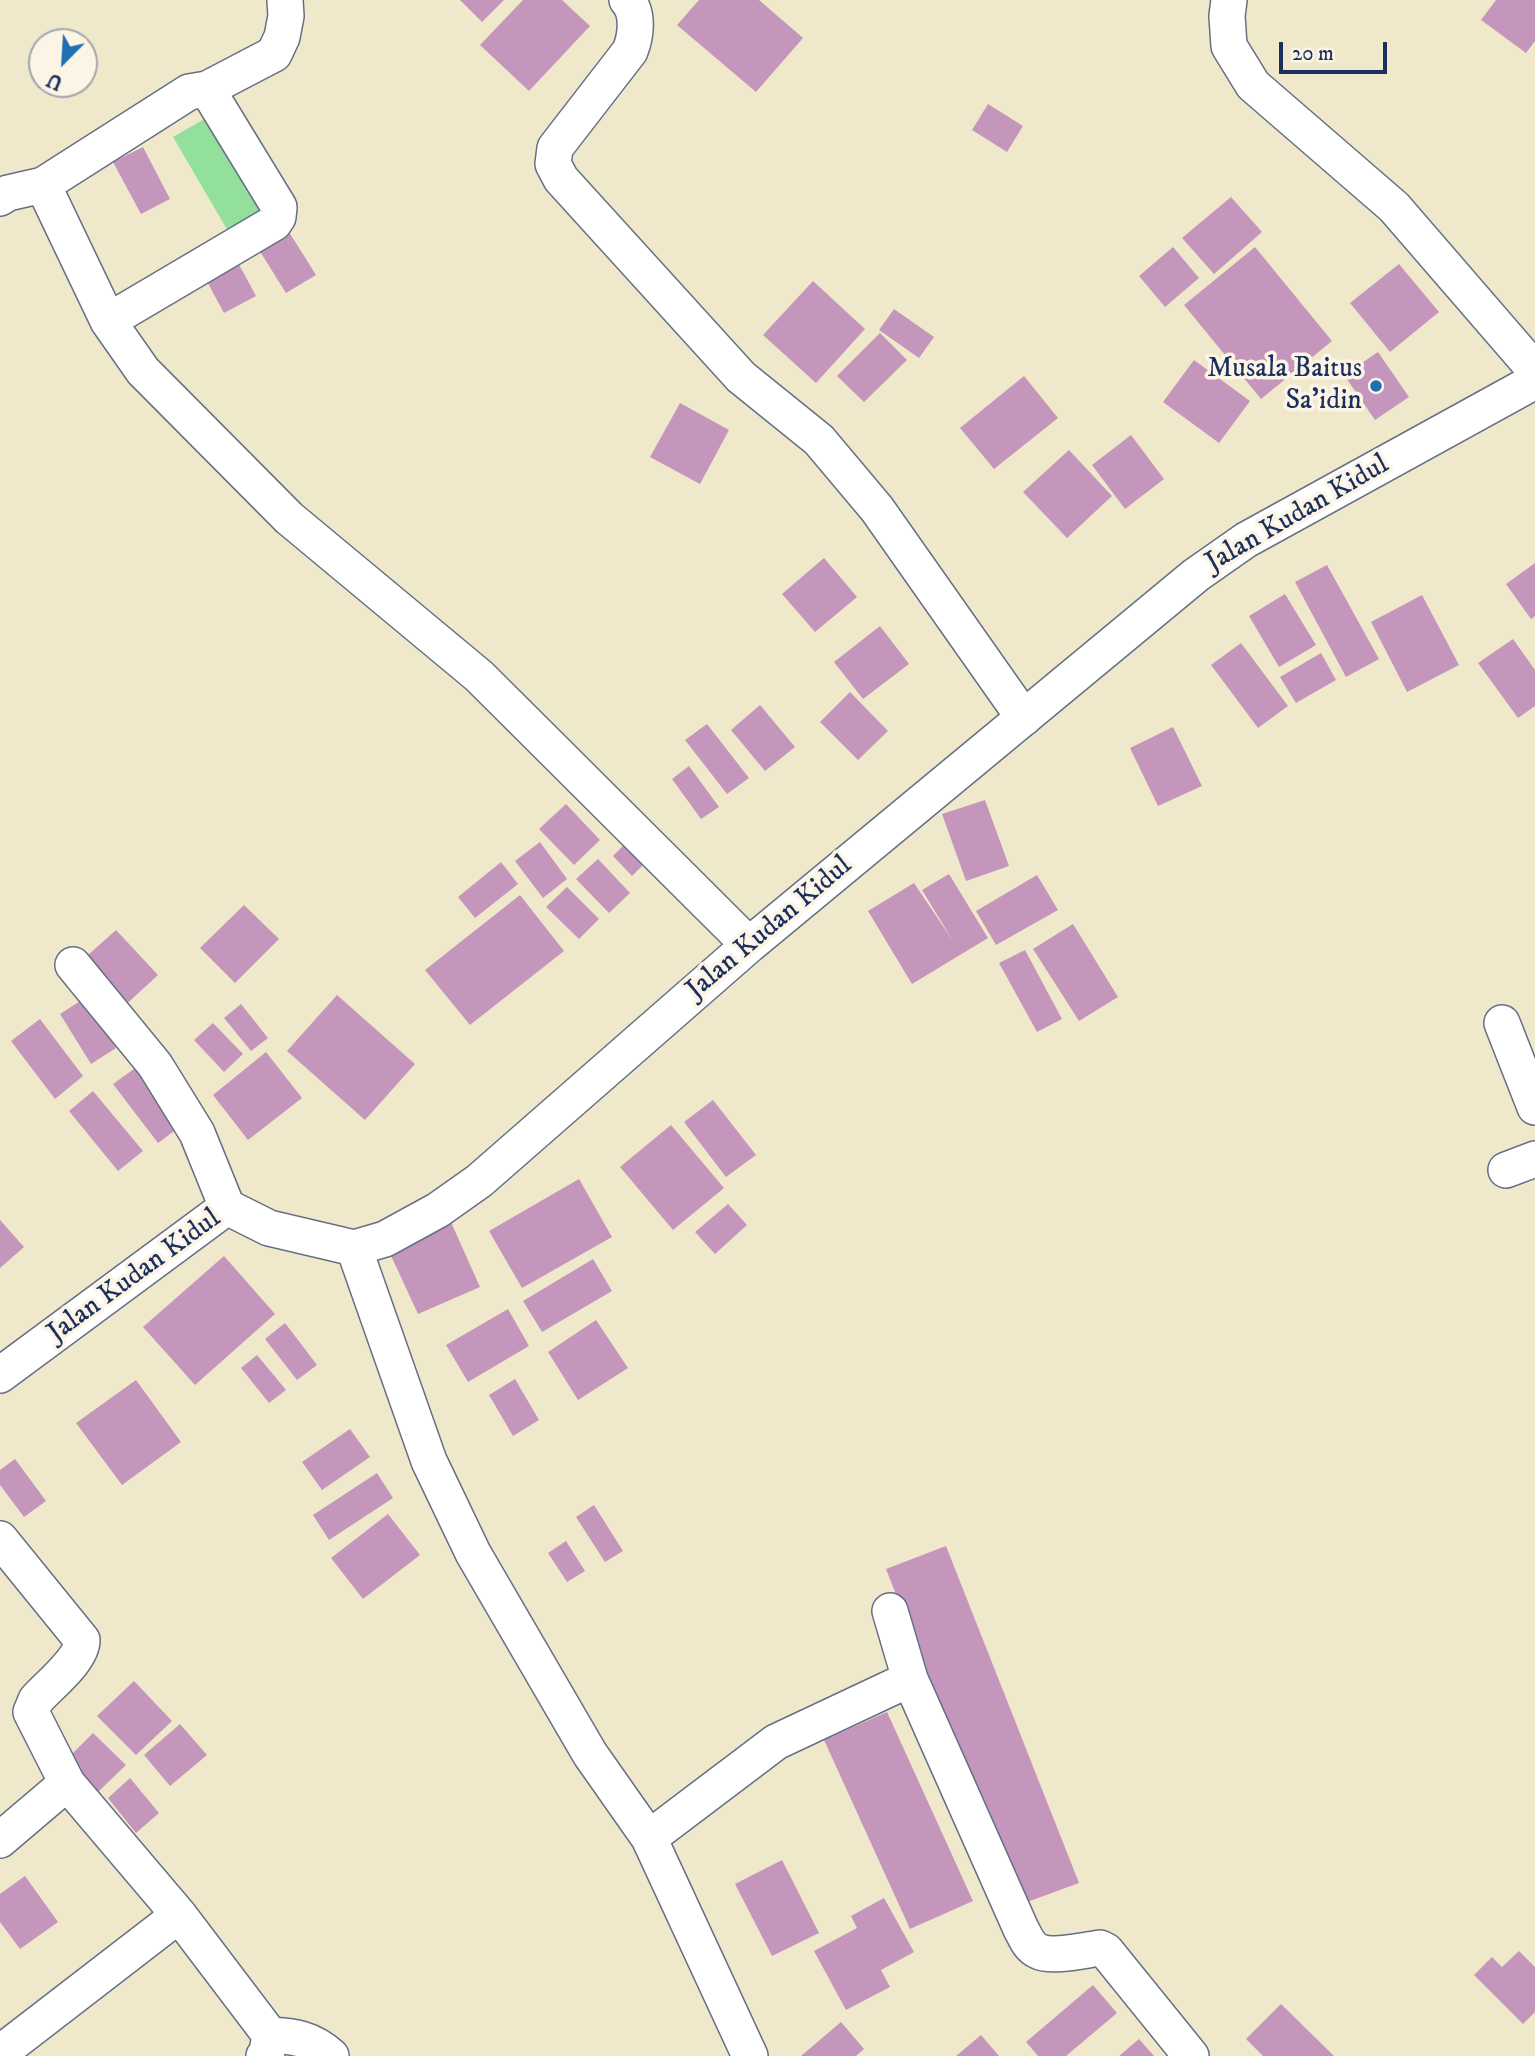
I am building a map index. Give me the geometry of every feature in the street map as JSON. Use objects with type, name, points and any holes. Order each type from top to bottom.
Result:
[{"type":"street","points":[[3,192],[43,185],[189,92],[207,89],[274,54],[282,37],[286,16],[285,0]]},
{"type":"street","points":[[627,0],[631,4],[635,22],[635,39],[630,51],[555,148],[554,164],[561,179],[741,377],[819,440],[877,509],[1024,718]]},
{"type":"street","points":[[1229,0],[1229,46],[1253,85],[1394,207],[1535,370]]},
{"type":"street","points":[[108,321],[274,223],[278,217],[279,207],[207,89]]},
{"type":"street","points":[[43,185],[108,321],[144,371],[289,518],[479,676],[750,945]]},
{"type":"street","name":"Jalan Kudan Kidul","points":[[0,1375],[227,1208],[269,1228],[354,1248],[385,1239],[438,1210],[478,1181],[750,945],[1196,575],[1246,540],[1535,381]]},
{"type":"street","points":[[73,965],[155,1065],[197,1133],[227,1208]]},
{"type":"street","points":[[1502,1023],[1535,1107]]},
{"type":"street","points":[[354,1248],[429,1461],[472,1553],[590,1754],[649,1838],[750,2056]]},
{"type":"street","points":[[0,1539],[82,1640],[82,1648],[77,1657],[36,1700],[31,1712],[66,1783],[180,1915],[267,2046],[296,2036],[322,2048],[331,2056]]},
{"type":"street","points":[[890,1611],[911,1679],[1030,1945],[1040,1953],[1054,1954],[1100,1948],[1106,1951],[1191,2056]]},
{"type":"street","points":[[649,1838],[776,1742],[911,1679]]},
{"type":"street","points":[[0,1840],[66,1783]]},
{"type":"street","points":[[0,2053],[180,1915]]},
{"type":"green space","points":[[213,114],[268,208],[228,231],[173,137]]},
{"type":"building","points":[[460,0],[504,0],[482,22]]},
{"type":"building","points":[[523,0],[562,0],[590,26],[529,91],[480,45]]},
{"type":"building","points":[[699,0],[759,0],[803,38],[756,92],[677,25]]},
{"type":"building","points":[[1496,0],[1535,0],[1535,41],[1526,53],[1481,20]]},
{"type":"building","points":[[988,104],[1023,126],[1007,152],[972,130]]},
{"type":"building","points":[[143,147],[170,199],[141,214],[113,162]]},
{"type":"building","points":[[1231,197],[1262,232],[1214,274],[1182,238]]},
{"type":"building","points":[[289,232],[316,275],[286,293],[259,250]]},
{"type":"building","points":[[1173,247],[1199,278],[1165,307],[1139,276]]},
{"type":"building","points":[[1255,247],[1332,341],[1261,399],[1184,305]]},
{"type":"building","points":[[236,259],[256,296],[224,313],[204,276]]},
{"type":"building","points":[[1399,264],[1439,312],[1390,352],[1350,303]]},
{"type":"building","points":[[813,281],[865,329],[816,383],[763,335]]},
{"type":"building","points":[[894,309],[934,337],[919,358],[879,330]]},
{"type":"building","points":[[880,333],[907,360],[864,402],[837,376]]},
{"type":"building","name":"Musala Baitus Sa'idin","points":[[1378,352],[1409,397],[1375,420],[1344,375]]},
{"type":"building","points":[[1194,360],[1250,401],[1219,443],[1163,402]]},
{"type":"building","points":[[1024,376],[1058,418],[994,469],[960,428]]},
{"type":"building","points":[[680,403],[729,430],[700,484],[650,457]]},
{"type":"building","points":[[1131,435],[1164,479],[1125,509],[1092,465]]},
{"type":"building","points":[[1069,450],[1112,496],[1067,538],[1023,492]]},
{"type":"building","points":[[824,558],[857,597],[815,632],[782,594]]},
{"type":"building","points":[[1535,563],[1535,616],[1531,619],[1506,584]]},
{"type":"building","points":[[1327,565],[1379,659],[1346,677],[1295,582]]},
{"type":"building","points":[[1285,594],[1316,645],[1279,667],[1249,616]]},
{"type":"building","points":[[1422,595],[1459,665],[1407,692],[1371,622]]},
{"type":"building","points":[[880,626],[909,664],[863,699],[834,662]]},
{"type":"building","points":[[1513,639],[1535,670],[1535,706],[1518,718],[1478,663]]},
{"type":"building","points":[[1241,643],[1288,706],[1258,728],[1211,665]]},
{"type":"building","points":[[1321,653],[1336,680],[1296,703],[1280,677]]},
{"type":"building","points":[[850,692],[888,731],[858,760],[820,722]]},
{"type":"building","points":[[760,705],[795,747],[765,771],[731,730]]},
{"type":"building","points":[[707,724],[749,778],[727,794],[685,740]]},
{"type":"building","points":[[1173,727],[1202,786],[1158,806],[1130,748]]},
{"type":"building","points":[[689,766],[719,807],[701,819],[672,779]]},
{"type":"building","points":[[985,800],[1009,866],[966,881],[942,814]]},
{"type":"building","points":[[566,804],[600,840],[574,865],[539,829]]},
{"type":"building","points":[[629,840],[649,859],[632,876],[613,856]]},
{"type":"building","points":[[540,842],[567,879],[543,898],[515,861]]},
{"type":"building","points":[[598,859],[630,893],[609,913],[576,879]]},
{"type":"building","points":[[501,862],[518,884],[475,918],[458,897]]},
{"type":"building","points":[[949,874],[988,938],[912,984],[868,911],[914,883],[953,941],[922,890]]},
{"type":"building","points":[[1037,875],[1058,910],[996,945],[976,911]]},
{"type":"building","points":[[567,887],[599,919],[579,939],[546,907]]},
{"type":"building","points":[[520,895],[564,951],[470,1025],[425,970]]},
{"type":"building","points":[[244,905],[279,939],[235,983],[200,948]]},
{"type":"building","points":[[1073,924],[1118,997],[1079,1021],[1033,949]]},
{"type":"building","points":[[116,930],[158,975],[120,1010],[78,964]]},
{"type":"building","points":[[1025,950],[1062,1019],[1037,1032],[999,963]]},
{"type":"building","points":[[337,995],[415,1064],[365,1120],[287,1051]]},
{"type":"building","points":[[85,998],[116,1048],[91,1064],[60,1014]]},
{"type":"building","points":[[241,1004],[268,1038],[251,1051],[224,1018]]},
{"type":"building","points":[[40,1019],[83,1076],[55,1099],[11,1041]]},
{"type":"building","points":[[213,1023],[243,1054],[224,1072],[194,1040]]},
{"type":"building","points":[[266,1052],[302,1098],[248,1140],[213,1095]]},
{"type":"building","points":[[141,1064],[185,1123],[158,1143],[113,1084]]},
{"type":"building","points":[[93,1091],[143,1151],[118,1171],[69,1111]]},
{"type":"building","points":[[713,1100],[756,1155],[726,1177],[684,1122]]},
{"type":"building","points":[[671,1125],[724,1188],[673,1230],[620,1167]]},
{"type":"building","points":[[579,1179],[612,1237],[522,1288],[489,1231]]},
{"type":"building","points":[[728,1204],[747,1225],[715,1254],[695,1232]]},
{"type":"building","points":[[0,1220],[24,1247],[0,1268]]},
{"type":"building","points":[[450,1220],[480,1287],[418,1314],[387,1247]]},
{"type":"building","points":[[224,1256],[275,1314],[195,1385],[143,1327]]},
{"type":"building","points":[[593,1259],[612,1291],[542,1332],[523,1301]]},
{"type":"building","points":[[508,1309],[529,1346],[468,1382],[446,1345]]},
{"type":"building","points":[[596,1320],[628,1368],[578,1400],[548,1352]]},
{"type":"building","points":[[285,1323],[317,1365],[297,1380],[265,1339]]},
{"type":"building","points":[[257,1355],[286,1390],[269,1403],[241,1368]]},
{"type":"building","points":[[515,1379],[539,1420],[513,1436],[489,1395]]},
{"type":"building","points":[[136,1380],[181,1442],[122,1485],[76,1423]]},
{"type":"building","points":[[350,1429],[370,1457],[322,1490],[302,1462]]},
{"type":"building","points":[[15,1459],[46,1501],[24,1517],[0,1485],[0,1470]]},
{"type":"building","points":[[377,1473],[393,1498],[329,1540],[313,1515]]},
{"type":"building","points":[[594,1505],[623,1551],[605,1562],[576,1517]]},
{"type":"building","points":[[388,1514],[420,1555],[363,1599],[331,1558]]},
{"type":"building","points":[[566,1541],[585,1571],[567,1582],[548,1553]]},
{"type":"building","points":[[946,1546],[1079,1883],[1019,1905],[886,1569]]},
{"type":"building","points":[[134,1681],[172,1721],[136,1755],[97,1716]]},
{"type":"building","points":[[887,1712],[973,1901],[910,1929],[824,1740]]},
{"type":"building","points":[[180,1724],[207,1755],[170,1786],[144,1755]]},
{"type":"building","points":[[93,1733],[126,1765],[98,1792],[66,1760]]},
{"type":"building","points":[[130,1778],[159,1813],[136,1833],[108,1798]]},
{"type":"building","points":[[782,1860],[819,1933],[772,1956],[735,1884]]},
{"type":"building","points":[[25,1876],[58,1922],[20,1949],[0,1922],[0,1894]]},
{"type":"building","points":[[884,1898],[914,1952],[881,1970],[890,1987],[846,2010],[814,1951],[857,1928],[851,1916]]},
{"type":"building","points":[[1519,1951],[1535,1967],[1535,2012],[1523,2024],[1474,1975],[1492,1957],[1502,1967]]},
{"type":"building","points":[[1093,1985],[1117,2013],[1066,2056],[1038,2056],[1026,2042]]},
{"type":"building","points":[[1281,2004],[1334,2056],[1263,2056],[1246,2039]]},
{"type":"building","points":[[841,2022],[864,2049],[856,2056],[801,2056]]},
{"type":"building","points":[[981,2035],[999,2056],[956,2056]]},
{"type":"building","points":[[1139,2039],[1154,2056],[1119,2056]]},
{"type":"place","name":"Musala Baitus Sa'idin","points":[[1376,386]]}]
